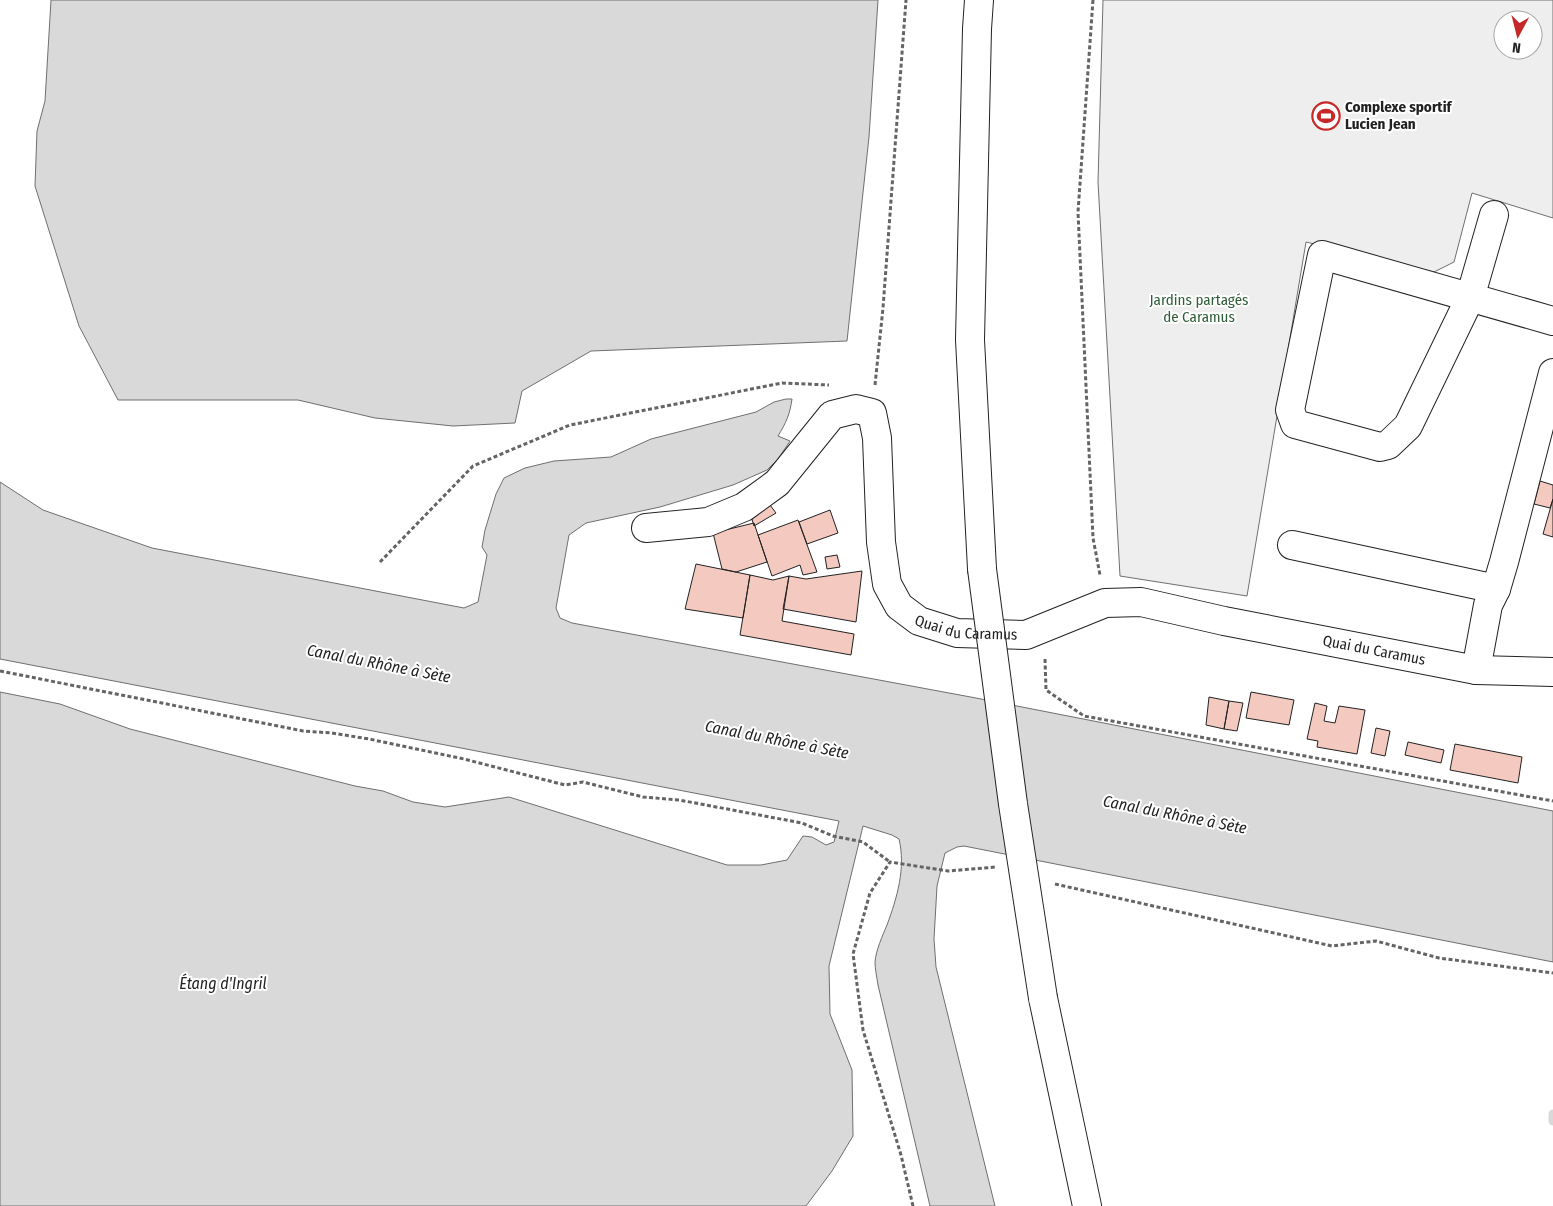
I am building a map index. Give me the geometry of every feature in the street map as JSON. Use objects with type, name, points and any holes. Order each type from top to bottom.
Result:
[{"type":"main road","points":[[979,0],[970,340],[982,569],[1013,804],[1043,998],[1087,1206]]},
{"type":"main road","points":[[1494,215],[1470,298],[1408,426],[1388,445],[1380,446],[1296,424],[1290,410],[1322,255],[1470,298],[1553,321]]},
{"type":"main road","points":[[1476,670],[1488,605],[1496,589],[1553,373]]},
{"type":"main road","points":[[646,528],[708,522],[744,507],[777,483],[832,415],[864,411]]},
{"type":"main road","name":"Quai du Caramus","points":[[864,411],[877,438],[881,542],[887,584],[899,606],[919,621],[958,633],[1026,635],[1105,603],[1141,602],[1224,621],[1476,670],[1553,672]]},
{"type":"main road","points":[[1292,545],[1496,589]]},
{"type":"path","points":[[380,562],[474,466],[570,425],[782,383],[829,384],[864,411],[883,308],[906,0]]},
{"type":"path","points":[[1093,0],[1078,212],[1093,538],[1105,603]]},
{"type":"path","points":[[1044,628],[1046,690],[1084,716],[1553,801]]},
{"type":"path","points":[[0,671],[303,731],[332,733],[369,739],[464,759],[565,785],[583,782],[643,797],[679,800],[802,823],[833,836],[863,842],[890,862],[948,871],[994,867],[1004,870]]},
{"type":"path","points":[[890,862],[870,893],[853,954],[864,1030],[913,1206]]},
{"type":"path","points":[[1052,883],[1332,946],[1376,941],[1439,958],[1553,973]]},
{"type":"green space","name":"Complexe sportif Lucien Jean","points":[[1103,0],[1553,0],[1553,218],[1472,193],[1454,262],[1434,272],[1306,242],[1247,596],[1120,576],[1098,182]]},
{"type":"water","points":[[51,0],[878,0],[869,137],[847,341],[591,351],[522,391],[515,423],[453,426],[375,418],[298,400],[118,400],[79,326],[35,186],[37,131],[45,101]]},
{"type":"water","points":[[792,399],[790,409],[778,436],[790,441],[778,459],[767,470],[733,485],[660,507],[586,523],[569,535],[556,608],[560,618],[572,623],[976,698],[1553,811],[1553,962],[964,846],[957,847],[945,853],[937,886],[934,939],[936,967],[995,1206],[930,1206],[875,968],[877,953],[897,894],[901,872],[901,850],[899,839],[863,826],[829,966],[830,1014],[852,1070],[853,1136],[832,1171],[806,1206],[0,1206],[0,692],[60,704],[130,729],[355,786],[383,791],[413,802],[445,807],[509,797],[727,865],[761,865],[787,860],[803,836],[812,837],[826,845],[834,842],[839,821],[0,659],[0,482],[43,510],[152,548],[464,608],[478,602],[487,555],[482,547],[485,530],[496,494],[504,478],[525,468],[554,461],[611,457],[651,439],[756,412],[774,402]]},
{"type":"building","points":[[1540,481],[1553,485],[1553,499],[1550,508],[1534,504]]},
{"type":"building","points":[[1553,499],[1553,537],[1543,534]]},
{"type":"building","points":[[770,505],[776,513],[754,526],[751,516]]},
{"type":"building","points":[[830,510],[838,533],[807,544],[799,522]]},
{"type":"building","points":[[798,520],[817,572],[803,575],[800,565],[772,576],[758,535]]},
{"type":"building","points":[[754,523],[767,562],[736,572],[722,569],[713,533]]},
{"type":"building","points":[[837,555],[840,567],[827,569],[825,557]]},
{"type":"building","points":[[696,564],[750,575],[743,618],[685,609]]},
{"type":"building","points":[[862,571],[856,622],[783,609],[789,576],[806,579]]},
{"type":"building","points":[[750,575],[773,580],[789,576],[782,621],[854,634],[851,655],[740,635]]},
{"type":"building","points":[[1251,692],[1294,700],[1289,725],[1246,718]]},
{"type":"building","points":[[1209,697],[1229,701],[1224,729],[1206,725]]},
{"type":"building","points":[[1229,701],[1243,703],[1237,731],[1224,729]]},
{"type":"building","points":[[1315,703],[1327,706],[1324,721],[1335,723],[1339,706],[1365,710],[1357,754],[1317,747],[1318,741],[1307,739]]},
{"type":"building","points":[[1376,728],[1390,731],[1385,756],[1371,753]]},
{"type":"building","points":[[1408,742],[1444,750],[1441,763],[1405,755]]},
{"type":"building","points":[[1455,744],[1522,757],[1518,783],[1450,770]]},
{"type":"waterway","points":[[1553,1114],[1553,1121]]},
{"type":"place","name":"Complexe sportif Lucien Jean","points":[[1326,116]]},
{"type":"park label","name":"Jardins partagés de Caramus","points":[[1199,308]]},
{"type":"water label","name":"Canal du Rhône à Sète","points":[[379,663]]},
{"type":"water label","name":"Canal du Rhône à Sète","points":[[777,739]]},
{"type":"water label","name":"Canal du Rhône à Sète","points":[[1175,814]]},
{"type":"water label","name":"Étang d'Ingril","points":[[223,983]]}]
